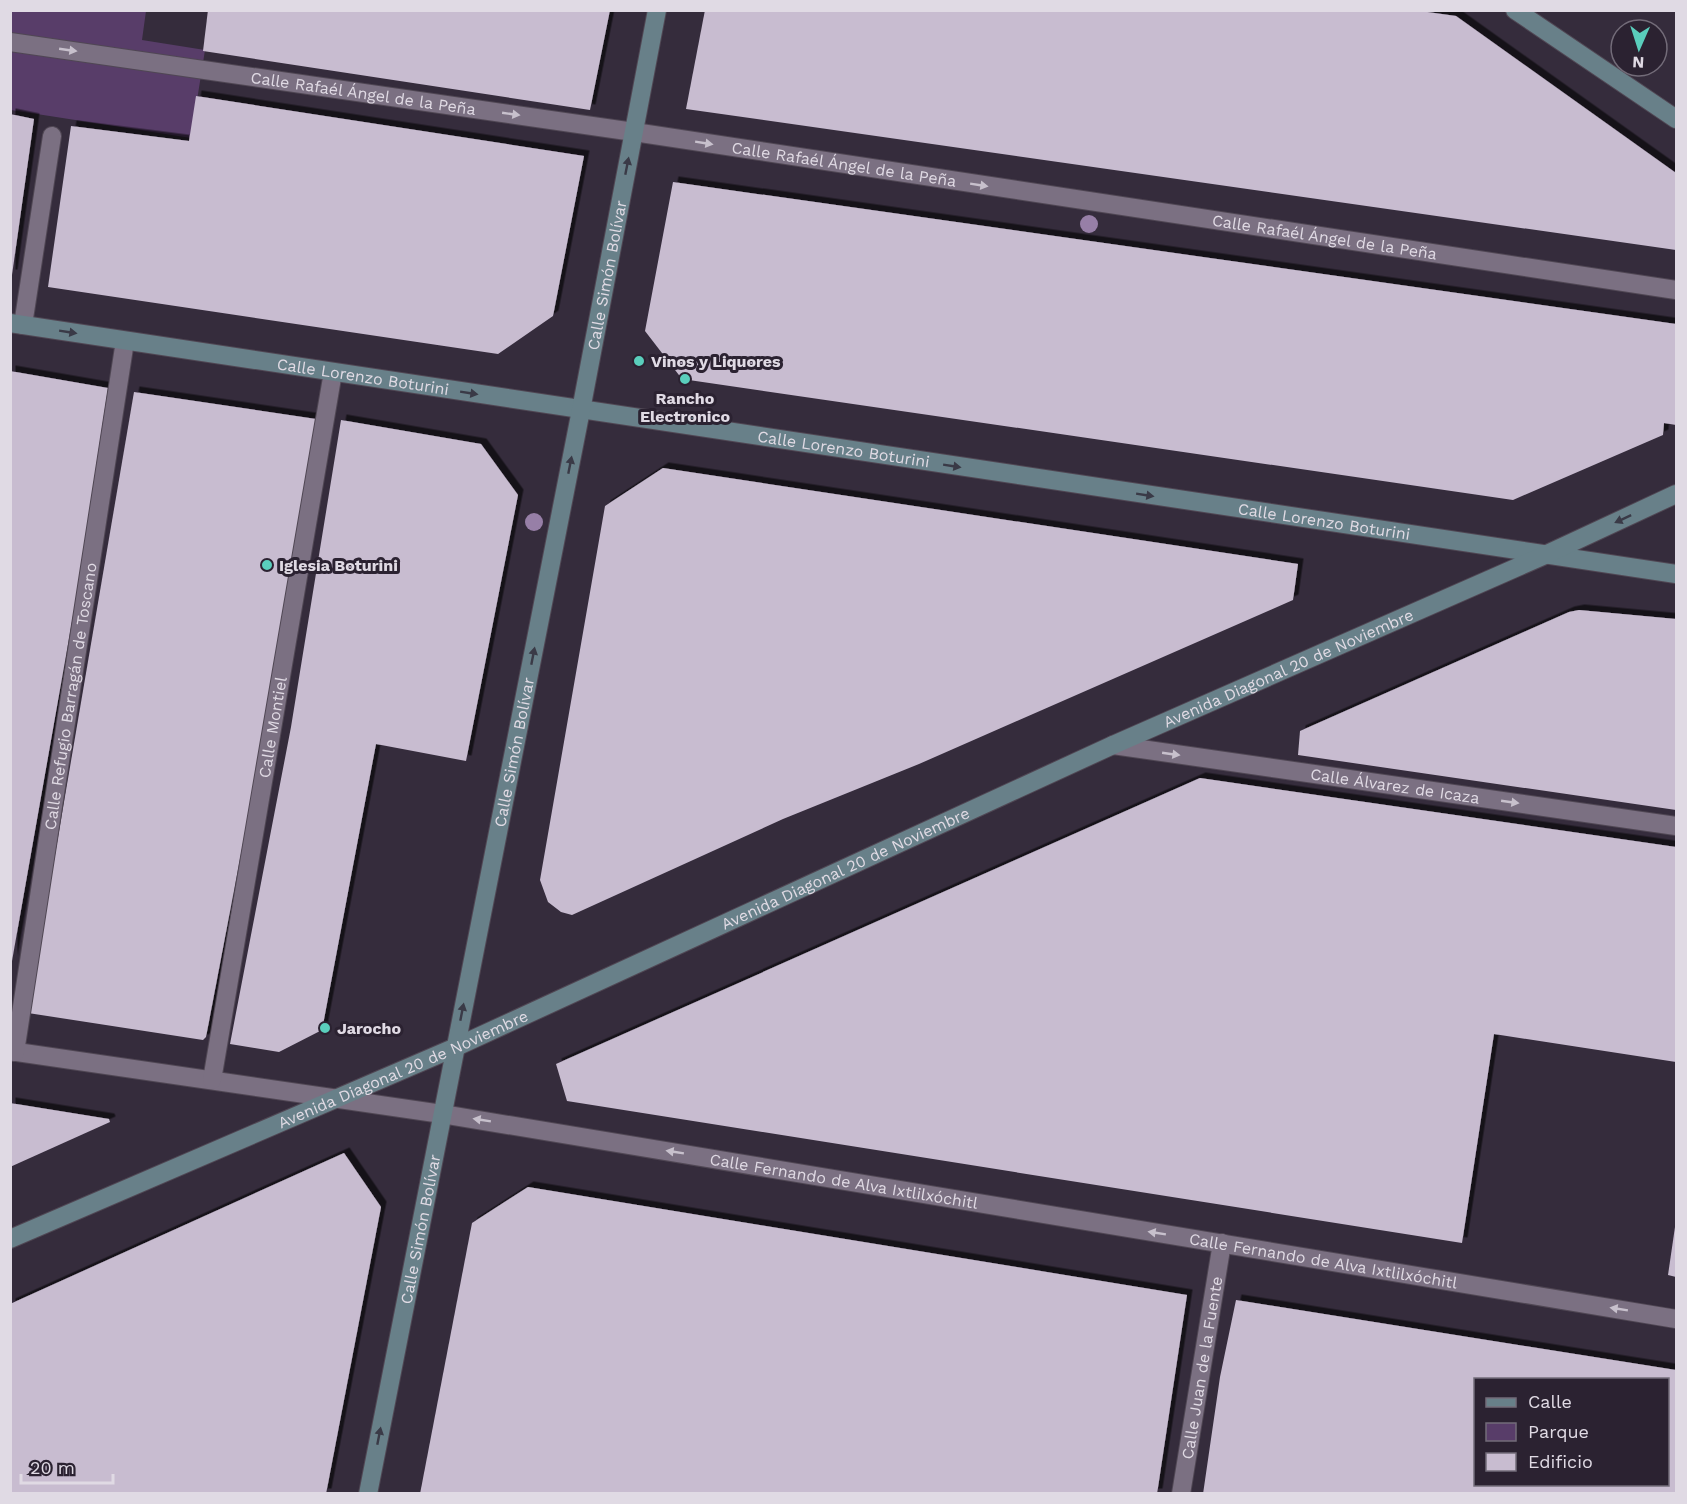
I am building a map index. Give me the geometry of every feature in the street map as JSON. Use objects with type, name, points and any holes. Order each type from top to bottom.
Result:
[{"type":"main road","name":"Calle Simón Bolívar","points":[[368,1494],[581,410],[657,10]]},
{"type":"main road","points":[[1515,10],[1677,119]]},
{"type":"main road","name":"Calle Lorenzo Boturini","points":[[17,324],[1677,574]]},
{"type":"main road","name":"Avenida Diagonal 20 de Noviembre","points":[[10,1239],[456,1047],[1113,745],[1545,555],[1677,494]]},
{"type":"street","name":"Calle Rafaél Ángel de la Peña","points":[[10,42],[634,132],[1677,290]]},
{"type":"street","points":[[17,324],[52,136]]},
{"type":"street","name":"Calle Refugio Barragán de Toscano","points":[[13,1051],[125,341]]},
{"type":"street","name":"Calle Montiel","points":[[212,1080],[333,372]]},
{"type":"street","name":"Calle Álvarez de Icaza","points":[[1113,745],[1677,826]]},
{"type":"street","name":"Calle Fernando de Alva Ixtlilxóchitl","points":[[13,1051],[442,1113],[1677,1318]]},
{"type":"street","name":"Calle Juan de la Fuente","points":[[1181,1494],[1222,1243]]},
{"type":"green space","points":[[10,11],[146,11],[142,40],[205,50],[191,138],[11,110]]},
{"type":"building","points":[[208,10],[610,10],[590,110],[203,51]]},
{"type":"building","points":[[705,10],[1413,10],[1456,16],[1676,173],[1676,250],[686,109]]},
{"type":"building","points":[[196,96],[584,156],[553,316],[498,354],[48,287],[71,126],[189,141]]},
{"type":"building","points":[[10,114],[34,119],[12,275],[10,275]]},
{"type":"building","points":[[673,182],[1676,324],[1676,425],[1664,423],[1663,435],[1513,500],[682,379],[645,331]]},
{"type":"building","points":[[10,371],[108,388],[77,593],[12,961]]},
{"type":"building","points":[[134,392],[316,419],[285,623],[206,1037],[203,1040],[28,1013]]},
{"type":"building","points":[[341,420],[481,444],[518,495],[466,761],[376,744],[322,1030],[279,1052],[230,1044],[291,727]]},
{"type":"building","points":[[663,468],[1298,564],[1293,600],[919,764],[783,819],[572,915],[561,912],[548,902],[540,880],[605,506]]},
{"type":"building","points":[[1579,610],[1676,619],[1676,810],[1298,755],[1300,731],[1569,612]]},
{"type":"building","points":[[1200,778],[1676,847],[1676,1062],[1494,1034],[1462,1243],[567,1101],[556,1064]]},
{"type":"building","points":[[10,1103],[109,1119],[110,1122],[10,1167]]},
{"type":"building","points":[[344,1153],[381,1207],[326,1494],[10,1494],[10,1304]]},
{"type":"building","points":[[528,1187],[1187,1295],[1157,1494],[420,1494],[472,1223]]},
{"type":"building","points":[[1676,1227],[1676,1277],[1668,1275]]},
{"type":"building","points":[[1236,1300],[1676,1370],[1676,1494],[1203,1494],[1220,1377]]},
{"type":"place","name":"Vinos y Liquores","points":[[639,361]]},
{"type":"place","name":"Rancho Electronico","points":[[685,379]]},
{"type":"place","name":"Iglesia Boturini","points":[[267,565]]},
{"type":"place","name":"Jarocho","points":[[325,1028]]}]
